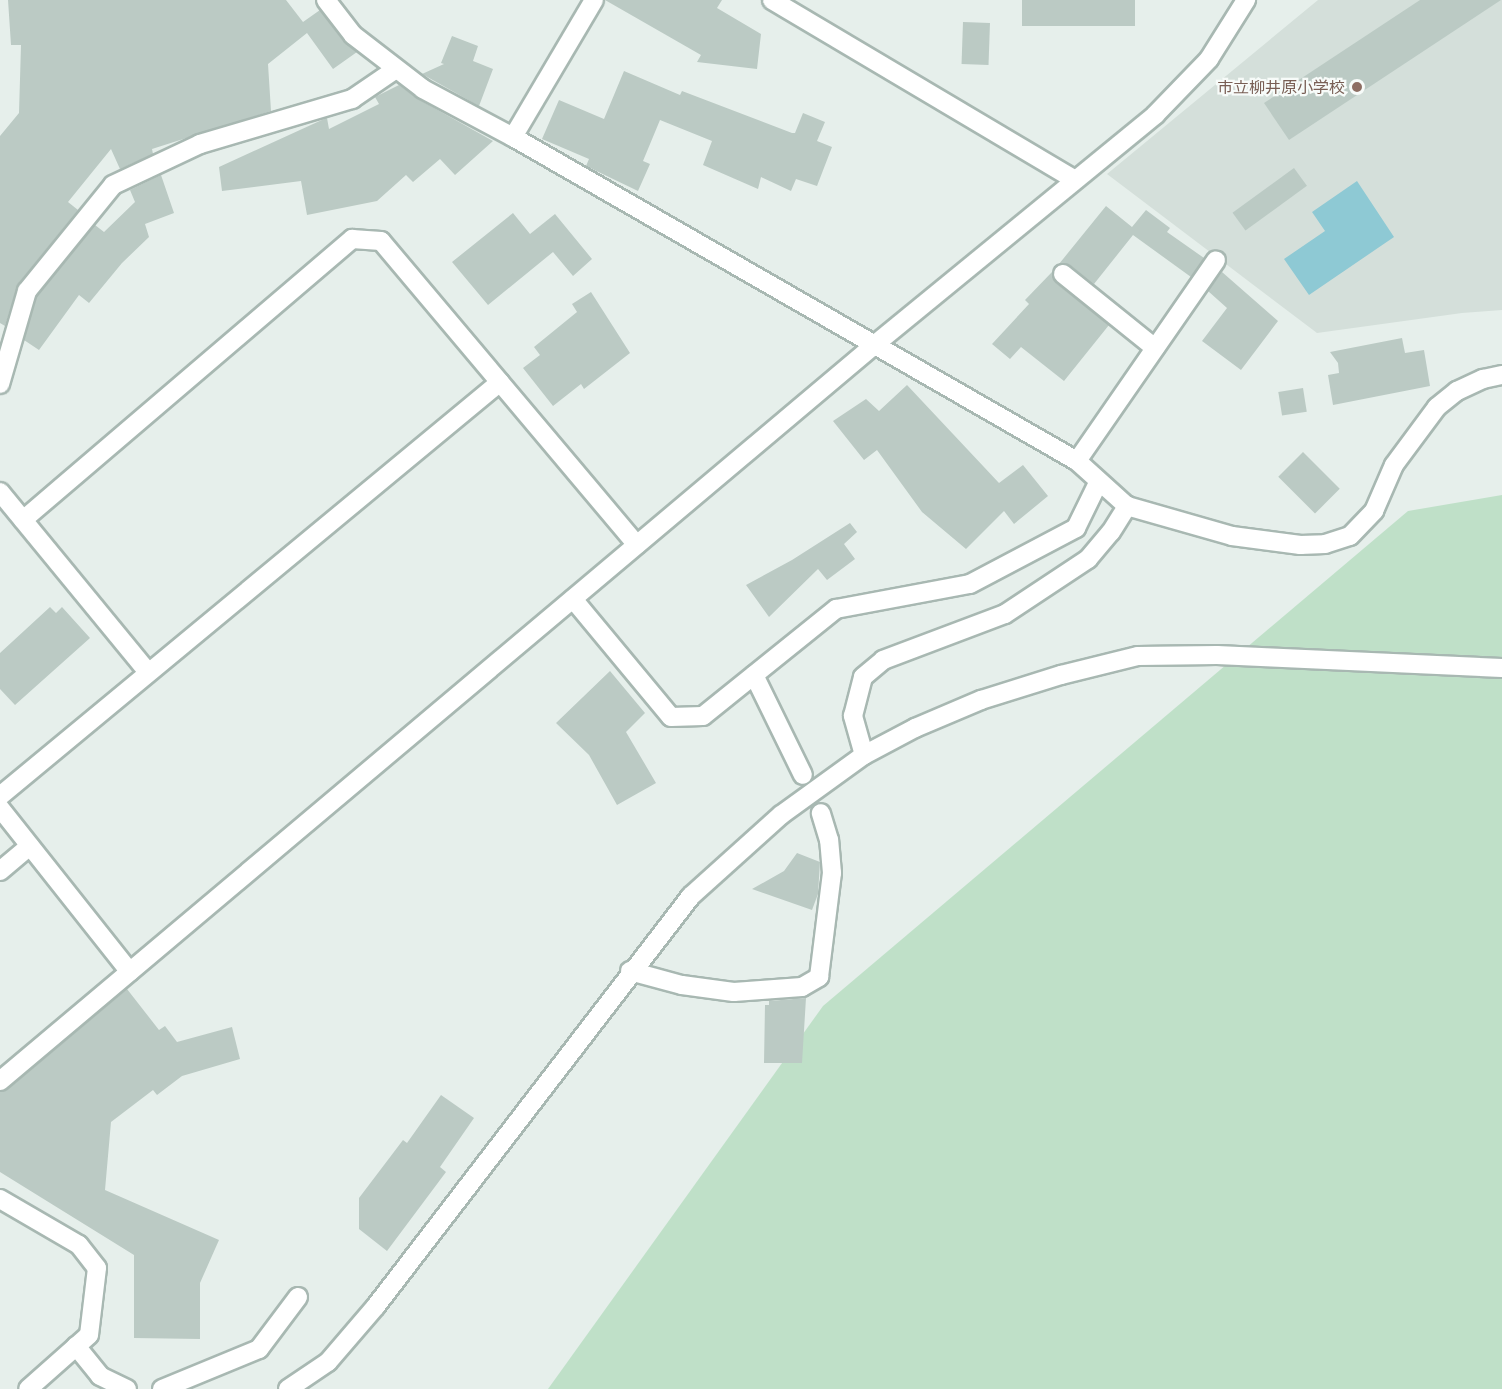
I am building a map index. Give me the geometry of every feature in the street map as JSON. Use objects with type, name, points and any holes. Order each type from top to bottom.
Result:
[{"type":"street","points":[[326,0],[353,35],[423,89],[513,137],[873,346],[1077,461],[1127,506],[1232,536],[1288,544],[1325,544],[1350,536],[1374,511],[1394,465],[1437,407],[1456,391],[1483,379],[1502,375]]},
{"type":"street","points":[[513,137],[594,0]]},
{"type":"street","points":[[772,0],[1075,180]]},
{"type":"street","points":[[0,1081],[873,346],[1155,115],[1209,59],[1246,0]]},
{"type":"street","points":[[0,384],[27,291],[113,185],[200,144],[352,99],[396,69]]},
{"type":"street","points":[[23,520],[352,239],[381,241],[637,545]]},
{"type":"street","points":[[1077,461],[1216,260]]},
{"type":"street","points":[[1063,274],[1155,348]]},
{"type":"street","points":[[0,796],[500,382]]},
{"type":"street","points":[[573,599],[671,717],[703,716],[836,609],[970,584],[1076,528],[1099,481]]},
{"type":"street","points":[[0,492],[148,672]]},
{"type":"street","points":[[864,755],[854,716],[863,677],[883,660],[1005,614],[1088,559],[1111,532],[1127,506]]},
{"type":"street","points":[[288,1389],[328,1362],[376,1306],[630,971],[691,896],[781,815],[864,755],[915,728],[981,700],[1061,675],[1138,656],[1217,655],[1502,668]]},
{"type":"street","points":[[754,675],[803,775]]},
{"type":"street","points":[[0,808],[130,972]]},
{"type":"street","points":[[630,971],[682,985],[734,992],[802,987],[819,977],[832,873],[829,840],[821,813]]},
{"type":"street","points":[[0,871],[30,846]]},
{"type":"street","points":[[0,1199],[79,1245],[97,1268],[90,1335],[28,1389]]},
{"type":"street","points":[[162,1389],[259,1349],[298,1297]]},
{"type":"street","points":[[76,1346],[100,1376],[127,1389]]},
{"type":"shaded area","name":"市立柳井原小学校","points":[[1318,0],[1502,0],[1502,310],[1462,313],[1317,333],[1107,174]]},
{"type":"green space","points":[[1502,495],[1502,1389],[548,1389],[823,1006],[1408,511]]},
{"type":"water","points":[[1357,181],[1394,237],[1309,295],[1284,259],[1325,231],[1312,212]]},
{"type":"building","points":[[8,0],[286,0],[303,22],[320,10],[344,42],[357,52],[333,69],[307,33],[268,64],[271,111],[152,149],[153,154],[120,169],[111,149],[68,202],[78,210],[18,284],[5,326],[0,323],[0,136],[19,113],[21,45],[11,45]]},
{"type":"building","points":[[605,0],[722,0],[717,8],[761,34],[757,69],[697,62],[701,55]]},
{"type":"building","points":[[1022,0],[1135,0],[1135,26],[1022,26]]},
{"type":"building","points":[[1420,0],[1501,0],[1289,140],[1264,103]]},
{"type":"building","points":[[963,22],[990,23],[989,65],[962,64]]},
{"type":"building","points":[[452,36],[478,46],[473,61],[493,69],[479,106],[422,74],[444,64],[441,63]]},
{"type":"building","points":[[624,71],[680,95],[682,91],[792,133],[795,133],[803,113],[825,122],[817,141],[832,147],[817,186],[796,179],[791,191],[761,177],[758,189],[703,165],[712,141],[660,120],[643,161],[650,164],[638,191],[586,166],[589,159],[542,139],[559,100],[604,119]]},
{"type":"building","points":[[399,85],[418,99],[493,141],[455,175],[440,159],[413,182],[406,175],[377,201],[307,215],[301,181],[222,191],[219,167],[327,118],[329,129],[379,104],[375,97]]},
{"type":"building","points":[[1294,168],[1307,186],[1245,230],[1233,213]]},
{"type":"building","points":[[161,175],[174,213],[145,224],[149,237],[122,263],[89,303],[79,295],[39,350],[24,340],[37,296],[95,225],[104,232],[135,202],[130,190]]},
{"type":"building","points":[[1106,206],[1132,227],[1146,210],[1170,228],[1167,232],[1204,258],[1191,277],[1133,235],[1094,284],[1070,265],[1059,264]]},
{"type":"building","points":[[513,213],[530,234],[555,214],[592,259],[573,276],[553,252],[488,305],[452,262]]},
{"type":"building","points":[[1052,272],[1056,283],[1109,325],[1064,381],[1021,347],[1010,359],[992,344],[1029,304],[1025,300]]},
{"type":"building","points":[[1222,272],[1278,321],[1241,370],[1202,341],[1227,308],[1208,291]]},
{"type":"building","points":[[591,292],[630,353],[584,389],[581,384],[553,406],[523,368],[540,355],[534,347],[577,312],[572,304]]},
{"type":"building","points":[[1402,338],[1405,353],[1424,350],[1430,386],[1333,405],[1328,375],[1339,373],[1338,363],[1330,352]]},
{"type":"building","points":[[907,385],[999,483],[1023,465],[1048,496],[1014,524],[1004,511],[966,549],[922,512],[877,450],[864,460],[833,421],[866,399],[879,411]]},
{"type":"building","points":[[1303,388],[1307,412],[1282,416],[1278,392]]},
{"type":"building","points":[[1303,452],[1340,489],[1315,514],[1278,477]]},
{"type":"building","points":[[850,523],[857,532],[844,544],[855,559],[827,580],[818,569],[769,617],[746,585],[792,560]]},
{"type":"building","points":[[50,607],[56,613],[62,607],[90,638],[15,705],[0,689],[0,653]]},
{"type":"building","points":[[610,671],[645,713],[626,732],[656,783],[617,805],[589,755],[556,723]]},
{"type":"building","points":[[797,853],[820,862],[818,894],[812,910],[752,889],[784,871]]},
{"type":"building","points":[[127,989],[159,1030],[165,1026],[177,1042],[232,1027],[240,1059],[182,1076],[157,1095],[153,1090],[111,1122],[105,1190],[219,1240],[200,1283],[200,1339],[134,1338],[134,1255],[0,1172],[0,1092],[7,1090]]},
{"type":"building","points":[[806,998],[802,1063],[764,1063],[765,1005],[769,1005],[769,1001]]},
{"type":"building","points":[[441,1095],[474,1118],[440,1167],[446,1172],[387,1251],[359,1229],[359,1198],[403,1140],[407,1143]]},
{"type":"place","name":"市立柳井原小学校","points":[[1357,87]]}]
